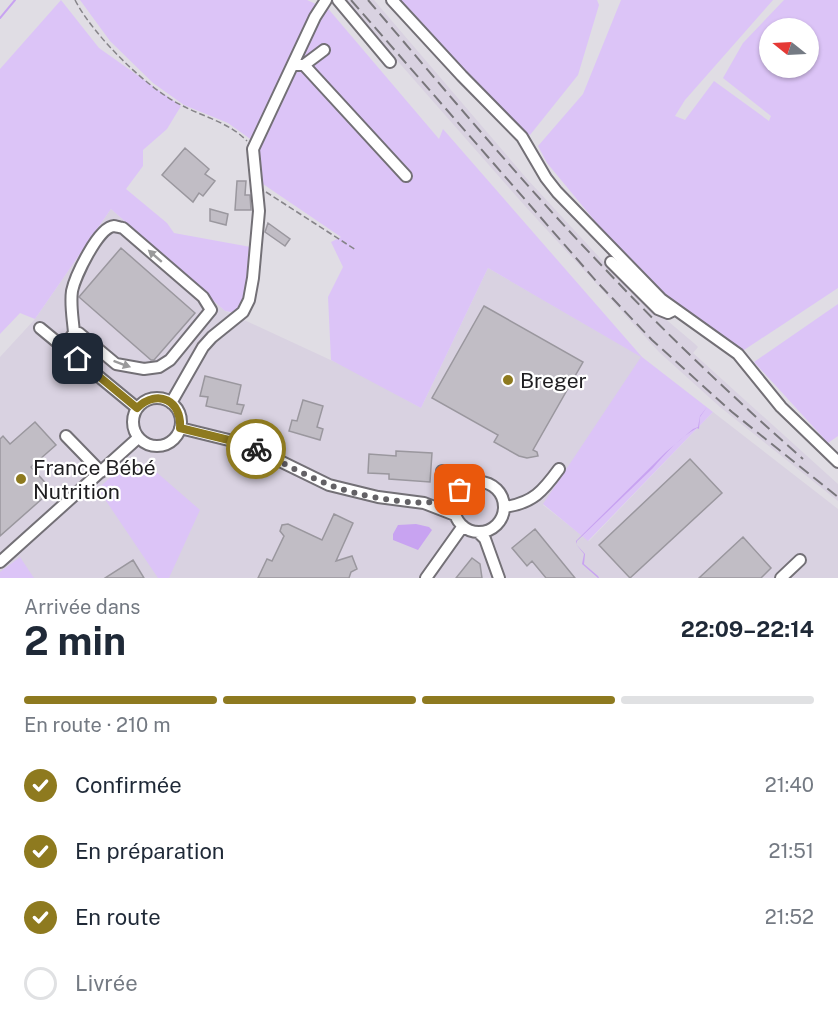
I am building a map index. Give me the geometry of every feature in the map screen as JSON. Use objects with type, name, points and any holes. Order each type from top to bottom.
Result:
[{"type":"street","points":[[171,403],[203,347],[243,312],[249,300],[259,211],[253,149],[298,65],[315,17],[326,0]]},
{"type":"street","points":[[338,0],[390,62]]},
{"type":"street","points":[[392,0],[469,83],[511,124],[531,150],[538,166],[557,192],[661,299],[738,354],[782,407],[838,462]]},
{"type":"street","points":[[298,65],[324,50]]},
{"type":"street","points":[[298,65],[406,176]]},
{"type":"street","points":[[63,347],[74,333],[71,303],[79,269],[101,234],[115,226],[123,228],[203,297],[211,310],[170,360],[159,367],[144,369],[116,364],[79,333],[74,333]]},
{"type":"street","points":[[611,262],[658,309],[668,313],[674,310]]},
{"type":"street","points":[[40,328],[137,408]]},
{"type":"street","points":[[149,399],[164,399],[171,403],[178,410],[181,419],[180,428],[172,441],[166,445],[151,446],[138,438],[133,423],[137,408],[149,399]]},
{"type":"street","points":[[180,428],[245,444],[329,485],[378,497],[424,503],[455,514]]},
{"type":"street","points":[[66,436],[101,472]]},
{"type":"street","points":[[0,562],[138,438]]},
{"type":"street","points":[[505,507],[519,505],[544,490],[560,469]]},
{"type":"street","points":[[442,471],[465,486]]},
{"type":"street","points":[[424,503],[445,501],[457,495],[465,486],[480,481],[488,483],[501,492],[505,507],[500,523],[494,528],[478,532]]},
{"type":"street","points":[[457,495],[455,514],[463,526],[478,532],[485,539],[499,578]]},
{"type":"street","points":[[426,578],[463,526]]},
{"type":"street","points":[[494,528],[494,560]]},
{"type":"street","points":[[781,578],[800,560]]},
{"type":"path","points":[[75,0],[106,42],[136,73],[181,106],[234,131],[246,139],[253,149]]},
{"type":"path","points":[[256,188],[268,192],[356,250]]},
{"type":"shaded area","points":[[61,0],[99,48],[181,106],[167,129],[143,150],[143,166],[126,189],[167,223],[174,233],[256,248],[241,314],[225,311],[111,209],[35,319],[20,313],[0,334],[0,69]]},
{"type":"shaded area","points":[[80,0],[307,0],[318,5],[253,141],[228,123],[184,105],[153,83],[110,41]]},
{"type":"shaded area","points":[[344,0],[374,0],[527,179],[623,283],[695,344],[698,347],[693,353],[838,484],[838,501],[720,407],[659,352],[525,206]]},
{"type":"shaded area","points":[[399,0],[597,0],[599,5],[578,75],[530,135],[524,133],[438,45]]},
{"type":"shaded area","points":[[621,0],[773,0],[685,100],[675,116],[685,120],[714,81],[769,121],[771,116],[723,78],[743,43],[759,26],[759,78],[819,78],[819,18],[767,18],[784,0],[838,0],[838,288],[738,354],[652,290],[547,163],[538,146],[583,94]]},
{"type":"shaded area","points":[[325,5],[439,139],[443,129],[642,357],[713,412],[588,541],[543,504],[641,357],[488,268],[421,408],[331,360],[328,297],[343,267],[331,242],[341,237],[260,182],[258,151]]},
{"type":"shaded area","points":[[111,209],[225,311],[350,369],[421,408],[488,268],[642,357],[543,505],[589,541],[713,412],[838,509],[838,578],[0,578],[0,357],[35,319]]},
{"type":"shaded area","points":[[838,304],[838,436],[828,443],[754,362]]},
{"type":"shaded area","points":[[707,407],[700,417],[699,429],[685,436],[698,427],[700,416]]},
{"type":"shaded area","points":[[676,444],[577,541],[576,544],[576,541]]},
{"type":"shaded area","points":[[126,462],[147,464],[200,510],[169,578],[158,578],[98,489]]},
{"type":"shaded area","points":[[416,524],[432,530],[418,550],[393,540],[393,534],[398,525]]},
{"type":"shaded area","points":[[576,544],[585,554],[584,564],[599,578],[582,564],[584,554]]},
{"type":"shaded area","points":[[20,557],[34,578],[0,578],[0,572]]},
{"type":"building","points":[[185,148],[209,169],[205,174],[215,181],[203,196],[199,193],[193,202],[162,175]]},
{"type":"building","points":[[237,181],[246,181],[245,195],[250,195],[251,210],[235,210]]},
{"type":"building","points":[[210,209],[228,214],[226,225],[210,221]]},
{"type":"building","points":[[268,223],[290,239],[285,246],[265,232]]},
{"type":"building","points":[[121,248],[195,313],[154,360],[151,360],[79,297]]},
{"type":"building","name":"Breger","points":[[484,306],[583,362],[533,450],[538,456],[527,458],[519,456],[494,442],[498,435],[432,398]]},
{"type":"building","points":[[205,376],[241,385],[237,404],[244,405],[241,414],[206,406],[208,397],[200,396]]},
{"type":"building","points":[[303,400],[323,406],[317,427],[323,429],[320,440],[289,431],[292,420],[297,421]]},
{"type":"building","name":"France Bébé Nutrition","points":[[35,422],[56,445],[31,467],[52,490],[0,536],[0,439],[3,436],[10,444]]},
{"type":"building","points":[[396,451],[432,453],[430,482],[389,479],[389,474],[368,473],[369,454],[396,456]]},
{"type":"building","points":[[690,459],[722,493],[630,578],[599,545]]},
{"type":"building","points":[[334,514],[353,523],[336,561],[352,556],[357,569],[351,572],[349,578],[258,578],[267,559],[272,561],[284,536],[280,531],[282,525],[288,524],[322,540]]},
{"type":"building","points":[[535,529],[575,578],[546,578],[532,561],[527,566],[512,548]]},
{"type":"building","points":[[743,537],[771,568],[761,578],[699,578]]},
{"type":"building","points":[[472,558],[480,564],[482,578],[456,578]]},
{"type":"building","points":[[133,560],[144,578],[105,578]]},
{"type":"waterway","points":[[0,18],[15,0]]},
{"type":"railway","points":[[351,0],[597,282],[652,340],[732,412],[838,497]]},
{"type":"railway","points":[[368,0],[515,171],[606,270],[702,367],[803,459]]},
{"type":"way so far","points":[[256,449],[329,485],[378,497],[424,503],[445,501],[457,495],[460,490]]},
{"type":"place","name":"Breger","points":[[508,380]]},
{"type":"place","name":"France Bébé Nutrition","points":[[21,479]]},
{"type":"route","points":[[78,359],[137,408],[149,399],[164,399],[178,410],[181,419],[180,428],[245,444],[256,449]]}]
